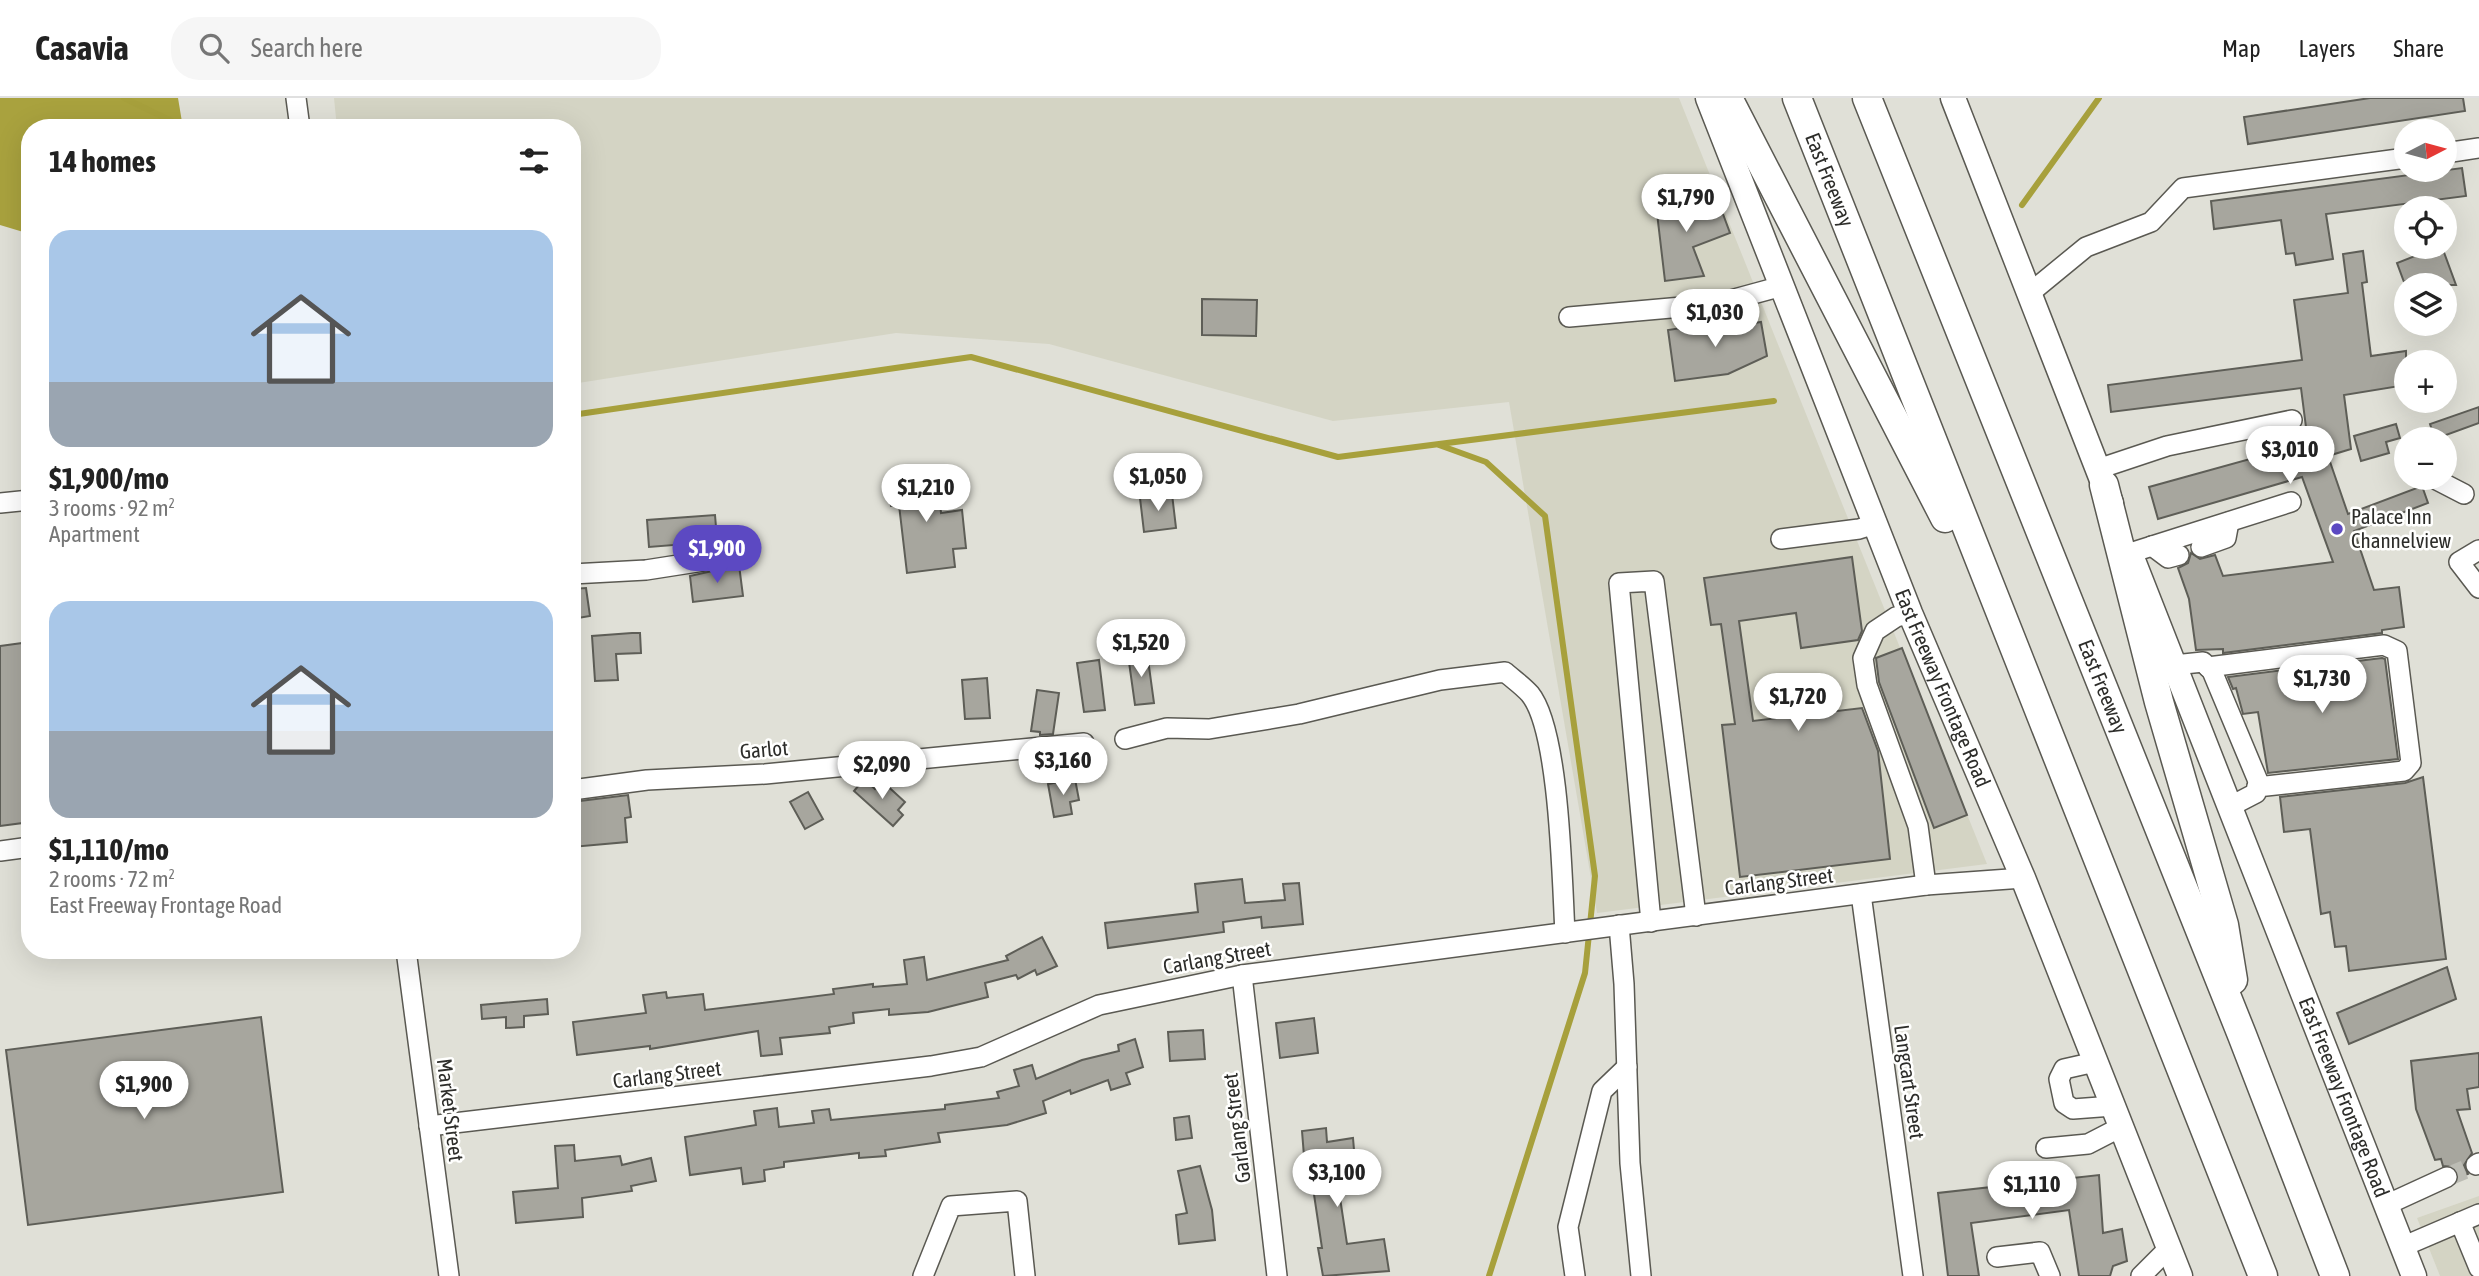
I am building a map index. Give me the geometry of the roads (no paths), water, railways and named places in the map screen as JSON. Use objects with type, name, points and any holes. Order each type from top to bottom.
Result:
[{"type":"highway","points":[[1728,98],[2019,662]]},
{"type":"highway","name":"East Freeway","points":[[1797,98],[2263,1276]]},
{"type":"highway","name":"East Freeway","points":[[1867,98],[2242,1035],[2335,1276]]},
{"type":"highway","points":[[2101,477],[2159,702],[2224,925],[2242,1035]]},
{"type":"main road","name":"East Freeway Frontage Road","points":[[1708,98],[1910,613],[2023,878],[2180,1276]]},
{"type":"main road","name":"East Freeway Frontage Road","points":[[1953,98],[2101,477],[2141,550],[2174,665],[2414,1276]]},
{"type":"street","points":[[296,98],[299,119]]},
{"type":"street","points":[[2457,151],[2479,148]]},
{"type":"street","points":[[2030,293],[2085,247],[2151,222],[2183,188],[2394,160]]},
{"type":"street","points":[[1569,317],[1716,304],[1782,286]]},
{"type":"street","points":[[2101,477],[2167,446],[2292,420]]},
{"type":"street","points":[[0,503],[21,501]]},
{"type":"street","points":[[2141,550],[2291,502]]},
{"type":"street","points":[[2201,547],[2226,538],[2229,522]]},
{"type":"street","points":[[1781,539],[1859,529],[1875,524]]},
{"type":"street","points":[[2141,550],[2168,558],[2179,555]]},
{"type":"street","points":[[2479,550],[2459,562],[2479,588]]},
{"type":"street","points":[[581,574],[646,570],[710,560]]},
{"type":"street","points":[[1651,922],[1619,583],[1654,581],[1696,916]]},
{"type":"street","points":[[1910,613],[1896,617],[1875,631],[1863,658],[1867,685],[1918,825],[1926,885]]},
{"type":"street","points":[[2208,667],[2384,645],[2397,651],[2412,763],[2404,771],[2257,787]]},
{"type":"street","points":[[2174,665],[2203,662],[2208,667],[2258,781],[2256,793],[2229,807]]},
{"type":"street","points":[[1125,739],[1167,728],[1209,729],[1299,714],[1440,680],[1505,672],[1531,695],[1548,742],[1559,822],[1565,933]]},
{"type":"street","name":"Garlot","points":[[581,789],[635,781],[765,774],[1084,743]]},
{"type":"street","points":[[0,851],[21,848]]},
{"type":"street","name":"Carlang Street","points":[[429,1126],[931,1066],[981,1057],[1099,1005],[1242,975],[1926,885],[2023,878]]},
{"type":"street","name":"Langcart Street","points":[[1861,894],[1913,1276]]},
{"type":"street","points":[[1619,925],[1630,1163],[1641,1276]]},
{"type":"street","name":"Market Street","points":[[408,959],[449,1276]]},
{"type":"street","name":"Garlang Street","points":[[1242,975],[1277,1276]]},
{"type":"street","points":[[2095,1062],[2064,1069],[2059,1079],[2064,1103],[2073,1109],[2117,1116]]},
{"type":"street","points":[[1575,1276],[1568,1227],[1602,1091],[1626,1068]]},
{"type":"street","points":[[2046,1148],[2088,1144],[2117,1116]]},
{"type":"street","points":[[2386,1205],[2447,1177]]},
{"type":"street","points":[[923,1276],[951,1206],[1017,1201],[1026,1276]]},
{"type":"street","points":[[2402,1247],[2479,1214]]},
{"type":"street","points":[[2460,1222],[2479,1268]]},
{"type":"street","points":[[2141,1276],[2169,1248]]},
{"type":"street","points":[[1997,1257],[2040,1252],[2050,1276]]},
{"type":"waterway","points":[[124,98],[167,119]]},
{"type":"waterway","points":[[2022,205],[2099,98]]},
{"type":"waterway","points":[[581,414],[971,357],[1338,457],[1774,401]]},
{"type":"waterway","points":[[1439,445],[1486,462],[1545,516],[1595,876],[1585,973],[1489,1276]]},
{"type":"tunnel","points":[[2447,1177],[2476,1165]]},
{"type":"place","name":"Palace Inn Channelview","points":[[2337,529]]}]
